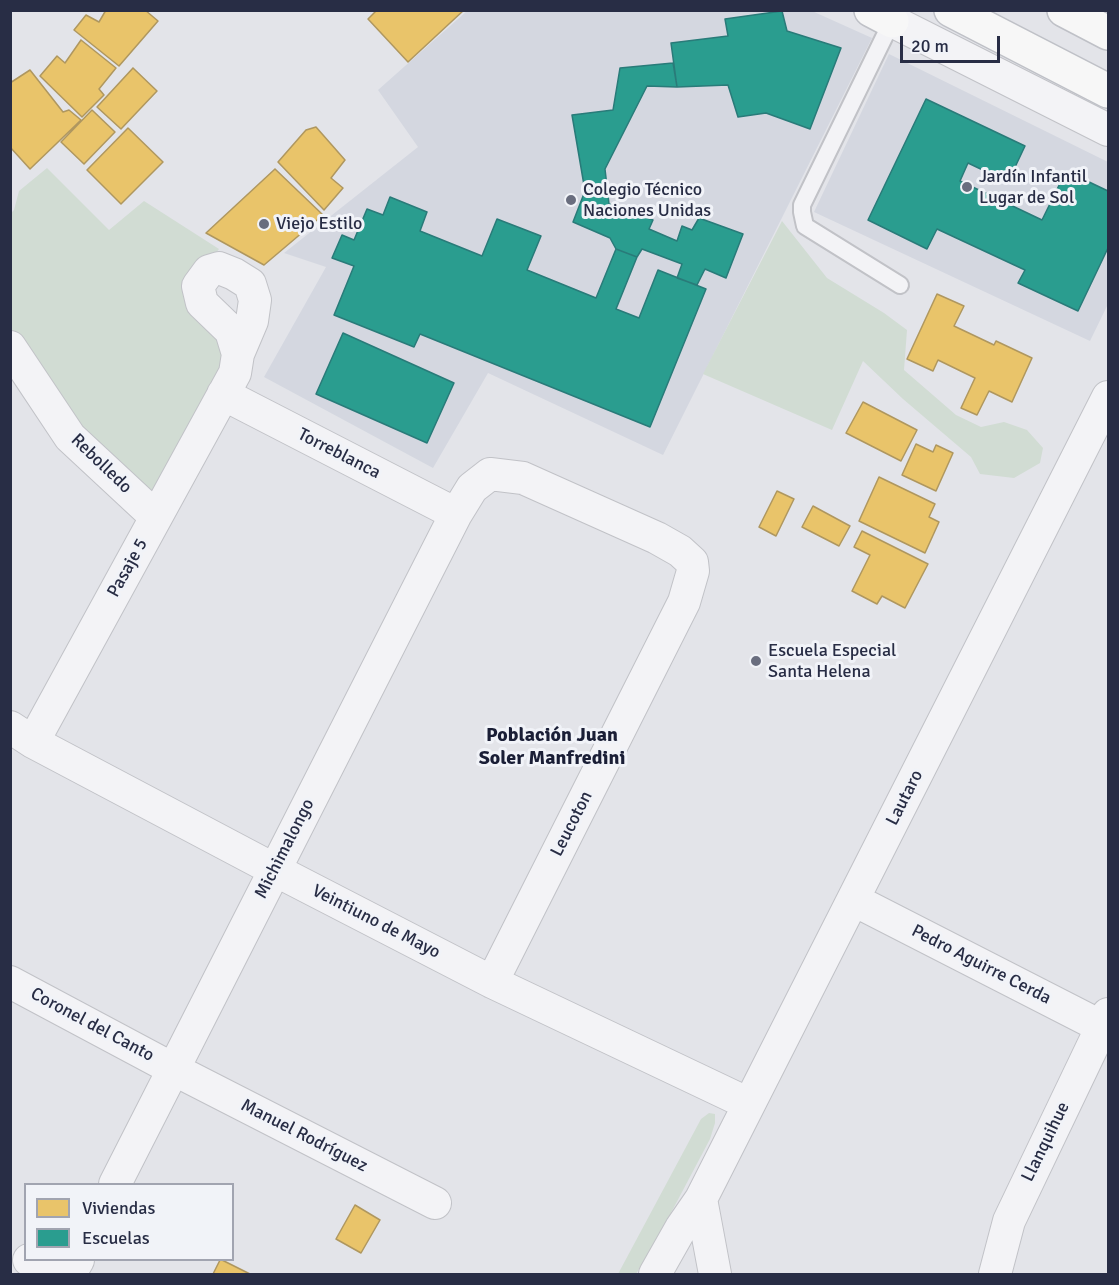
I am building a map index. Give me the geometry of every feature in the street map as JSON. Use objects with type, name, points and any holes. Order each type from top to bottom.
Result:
[{"type":"main road","points":[[951,10],[1108,91]]},
{"type":"main road","points":[[1064,10],[1108,33]]},
{"type":"street","points":[[881,16],[1108,130]]},
{"type":"street","name":"Rebolledo","points":[[10,347],[70,437],[156,517]]},
{"type":"street","name":"Pasaje 5","points":[[22,734],[156,517],[235,373],[238,354]]},
{"type":"street","name":"Torreblanca","points":[[223,394],[456,514]]},
{"type":"street","name":"Lautaro","points":[[655,1275],[681,1228],[701,1199],[1108,397]]},
{"type":"street","name":"Michimalongo","points":[[116,1183],[456,514],[472,488],[490,474],[523,478],[592,508],[680,551],[692,562],[693,571],[684,602]]},
{"type":"street","name":"Leucoton","points":[[492,981],[684,602]]},
{"type":"street","name":"Veintiuno de Mayo","points":[[22,734],[275,870],[492,981],[749,1104]]},
{"type":"street","name":"Pedro Aguirre Cerda","points":[[854,900],[1106,1023]]},
{"type":"street","name":"Coronel del Canto","points":[[10,982],[172,1069]]},
{"type":"street","name":"Llanquihue","points":[[995,1275],[1009,1221],[1106,1023]]},
{"type":"street","name":"Manuel Rodríguez","points":[[172,1069],[435,1203]]},
{"type":"street","points":[[701,1199],[715,1275]]},
{"type":"street","points":[[10,1248],[24,1256]]},
{"type":"street","points":[[32,1261],[53,1275]]},
{"type":"street","points":[[70,1275],[77,1261]]},
{"type":"lane","points":[[881,16],[802,205],[802,213],[806,226],[900,285]]},
{"type":"shaded area","name":"Colegio Técnico Naciones Unidas","points":[[467,11],[812,11],[872,38],[663,455],[488,373],[433,468],[264,377],[326,267],[284,253],[418,147],[378,90]]},
{"type":"shaded area","name":"Jardín Infantil Lugar de Sol","points":[[889,54],[1108,162],[1108,304],[1090,341],[814,212]]},
{"type":"shaded area","points":[[47,168],[109,230],[144,201],[219,249],[207,264],[217,335],[225,364],[152,494],[76,428],[11,328],[11,213],[19,191]]},
{"type":"shaded area","points":[[782,221],[827,278],[907,330],[904,370],[956,415],[981,427],[1004,422],[1027,430],[1043,448],[1040,463],[1014,478],[980,474],[971,457],[903,399],[863,361],[832,430],[703,374]]},
{"type":"shaded area","points":[[709,1113],[715,1114],[710,1139],[663,1228],[636,1274],[618,1274],[701,1119]]},
{"type":"building: Viviendas","points":[[106,10],[145,10],[158,21],[119,66],[74,30],[86,15],[99,22]]},
{"type":"building: Viviendas","points":[[377,10],[464,10],[408,62],[368,19]]},
{"type":"building: Viviendas","points":[[81,40],[116,68],[99,89],[104,95],[82,117],[40,76],[57,56],[65,63]]},
{"type":"building: Viviendas","points":[[133,68],[157,91],[121,129],[97,107]]},
{"type":"building: Viviendas","points":[[30,70],[63,112],[69,110],[81,120],[30,169],[10,147],[10,83]]},
{"type":"building: Viviendas","points":[[92,110],[115,132],[84,164],[61,142]]},
{"type":"building: Viviendas","points":[[316,127],[345,160],[331,178],[343,188],[324,210],[278,162],[306,130]]},
{"type":"building: Viviendas","points":[[128,128],[163,162],[121,204],[87,170]]},
{"type":"building: Viviendas","name":"Viejo Estilo","points":[[275,169],[323,215],[264,265],[206,233]]},
{"type":"building: Viviendas","points":[[937,294],[964,306],[954,326],[994,345],[996,341],[1032,358],[1012,402],[989,391],[977,415],[961,408],[975,378],[938,360],[933,371],[907,359]]},
{"type":"building: Viviendas","points":[[863,402],[917,430],[901,461],[846,433]]},
{"type":"building: Viviendas","points":[[916,444],[933,452],[936,445],[953,453],[936,491],[902,475]]},
{"type":"building: Viviendas","points":[[879,477],[935,504],[929,517],[939,522],[925,553],[859,521]]},
{"type":"building: Viviendas","points":[[777,491],[794,499],[776,536],[759,527]]},
{"type":"building: Viviendas","points":[[813,506],[850,526],[839,546],[802,527]]},
{"type":"building: Viviendas","points":[[862,531],[928,564],[905,608],[882,596],[877,604],[852,591],[870,555],[854,547]]},
{"type":"building: Viviendas","points":[[355,1205],[380,1220],[361,1253],[336,1239]]},
{"type":"building: Viviendas","points":[[220,1261],[224,1261],[250,1274],[213,1274]]},
{"type":"building: Escuelas","points":[[782,11],[787,31],[841,48],[810,129],[766,113],[738,117],[728,85],[677,87],[671,43],[728,36],[725,19]]},
{"type":"building: Escuelas","points":[[673,63],[677,87],[647,86],[605,169],[609,204],[653,220],[649,229],[677,241],[682,226],[692,230],[699,218],[743,234],[726,278],[705,269],[697,285],[677,278],[682,264],[642,249],[637,257],[616,249],[610,238],[573,222],[585,191],[572,115],[613,110],[620,68]]},
{"type":"building: Escuelas","points":[[926,99],[1025,146],[1008,182],[968,163],[960,181],[1042,220],[1066,171],[1108,191],[1108,248],[1078,311],[1018,283],[1025,270],[937,229],[927,249],[868,220]]},
{"type":"building: Escuelas","points":[[390,197],[427,212],[420,231],[482,256],[497,219],[541,236],[527,270],[596,298],[616,249],[637,257],[616,309],[639,318],[658,270],[706,289],[650,427],[420,334],[414,347],[334,315],[354,266],[332,258],[342,235],[354,240],[367,209],[383,215]]},
{"type":"building: Escuelas","points":[[343,333],[454,383],[427,443],[316,394]]},
{"type":"place","name":"Jardín Infantil Lugar de Sol","points":[[967,187]]},
{"type":"place","name":"Colegio Técnico Naciones Unidas","points":[[571,200]]},
{"type":"place","name":"Viejo Estilo","points":[[264,224]]},
{"type":"place","name":"Escuela Especial Santa Helena","points":[[756,661]]},
{"type":"district","name":"Población Juan Soler Manfredini","points":[[552,748]]}]
